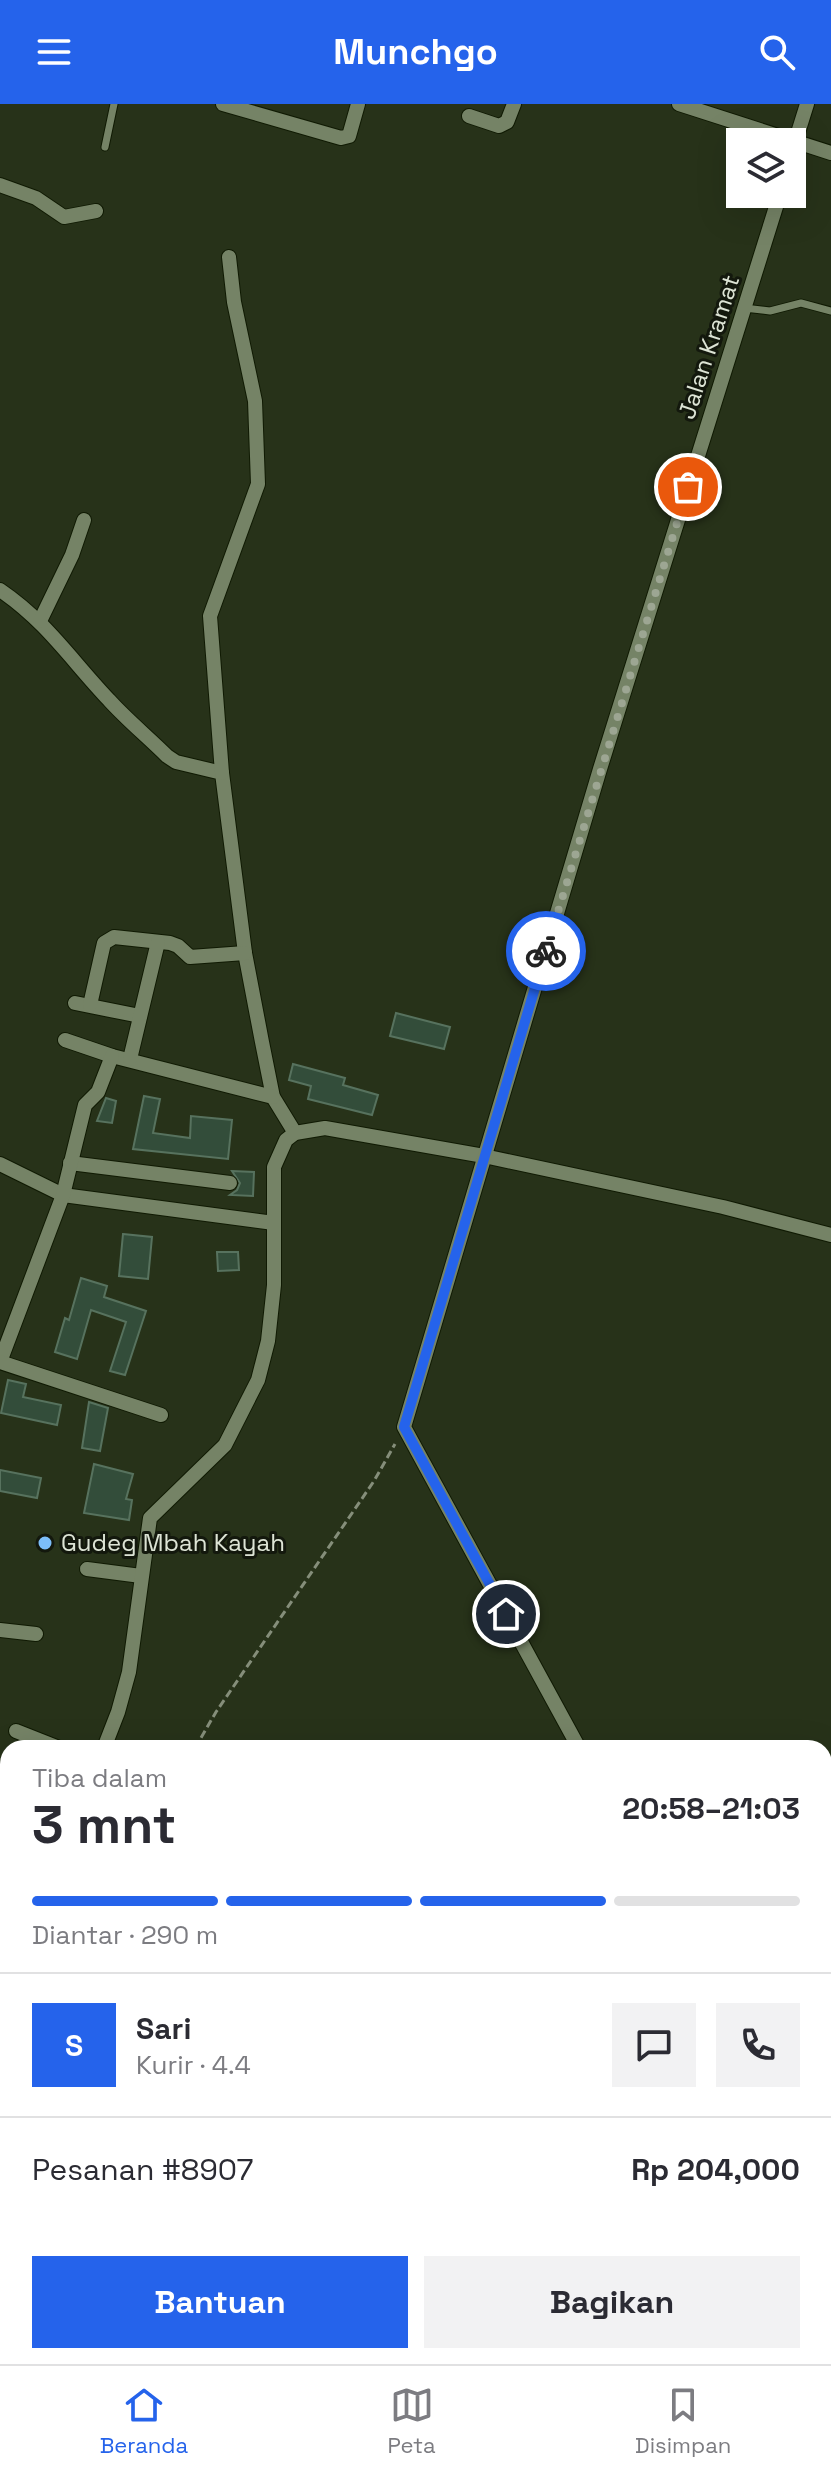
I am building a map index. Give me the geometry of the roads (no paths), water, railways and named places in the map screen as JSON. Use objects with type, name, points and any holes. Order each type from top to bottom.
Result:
[{"type":"street","points":[[223,104],[258,109],[341,138],[349,136],[358,104]]},
{"type":"street","points":[[469,116],[499,126],[507,122],[514,104]]},
{"type":"street","points":[[679,104],[743,128]]},
{"type":"street","points":[[800,128],[807,104]]},
{"type":"street","points":[[806,149],[831,153]]},
{"type":"street","points":[[0,185],[36,198],[64,217],[96,211]]},
{"type":"street","name":"Jalan Kramat","points":[[575,1740],[404,1427],[600,769],[776,208]]},
{"type":"street","points":[[229,257],[234,302],[255,401],[258,484],[210,616],[222,773],[245,953],[273,1097],[295,1133]]},
{"type":"street","points":[[40,621],[72,555],[84,520]]},
{"type":"street","points":[[0,590],[40,621],[110,702],[176,762],[222,773]]},
{"type":"street","points":[[90,1005],[104,943],[108,939],[114,937],[174,944],[190,957],[245,953]]},
{"type":"street","points":[[130,1059],[158,942]]},
{"type":"street","points":[[75,1003],[140,1016]]},
{"type":"street","points":[[65,1040],[112,1056],[273,1097]]},
{"type":"street","points":[[112,1056],[98,1092],[85,1105],[63,1195],[5,1339],[0,1362],[161,1415]]},
{"type":"street","points":[[107,1740],[129,1672],[150,1518],[225,1445],[258,1380],[274,1285],[274,1167],[279,1150],[295,1133],[325,1128],[484,1156],[723,1207],[831,1235]]},
{"type":"street","points":[[70,1163],[230,1183]]},
{"type":"street","points":[[0,1164],[63,1195],[274,1223]]},
{"type":"street","points":[[87,1569],[141,1576]]},
{"type":"street","points":[[0,1630],[36,1634]]},
{"type":"street","points":[[16,1731],[39,1740]]},
{"type":"lane","points":[[105,147],[114,104]]},
{"type":"lane","points":[[744,308],[770,311],[801,303],[831,311]]},
{"type":"place","name":"Gudeg Mbah Kayah","points":[[45,1543]]}]
